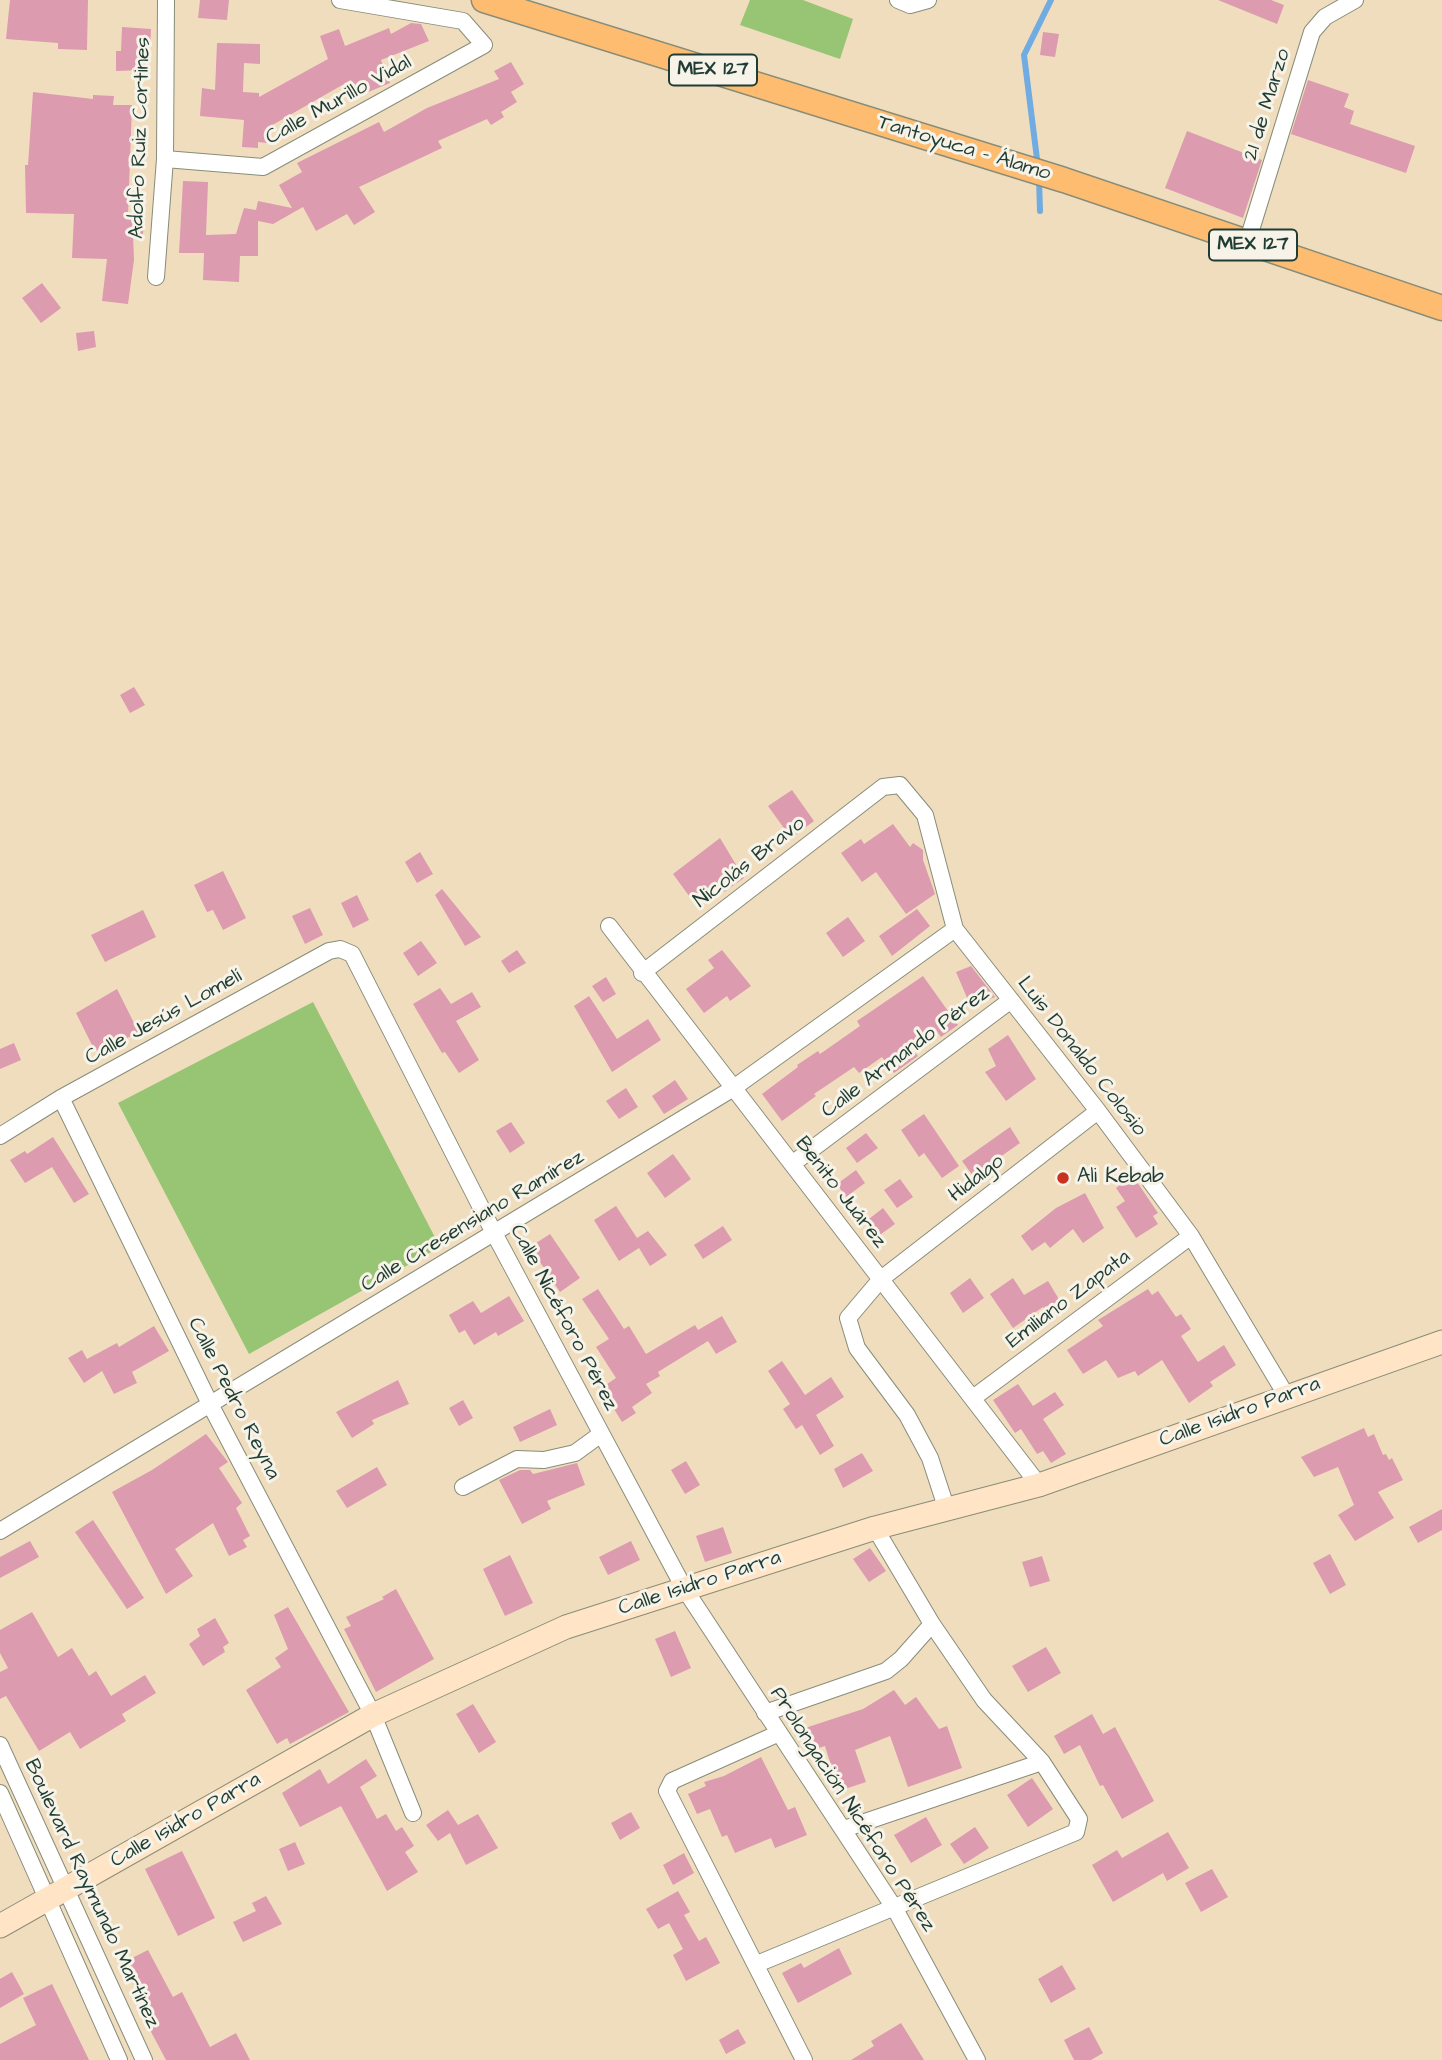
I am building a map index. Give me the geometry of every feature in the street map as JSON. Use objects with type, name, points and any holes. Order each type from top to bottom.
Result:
[{"type":"main road","name":"Tantoyuca - Álamo","points":[[484,0],[1065,180],[1442,308]]},
{"type":"street","name":"Adolfo Ruiz Cortines","points":[[156,277],[165,159],[166,0]]},
{"type":"street","name":"Calle Murillo Vidal","points":[[165,159],[263,167],[484,45],[463,21],[340,0]]},
{"type":"street","points":[[904,3],[929,0]]},
{"type":"street","name":"21 de Marzo","points":[[1247,243],[1312,32],[1325,17],[1355,0]]},
{"type":"street","name":"Luis Donaldo Colosio","points":[[883,787],[900,785],[925,815],[955,929],[1098,1111],[1191,1236],[1286,1395]]},
{"type":"street","name":"Nicolás Bravo","points":[[642,973],[883,787]]},
{"type":"street","name":"Benito Juárez","points":[[609,926],[642,973],[1038,1485]]},
{"type":"street","name":"Calle Cresensiano Ramírez","points":[[0,1531],[732,1089],[955,929]]},
{"type":"street","name":"Calle Jesús Lomelí","points":[[0,1136],[61,1098],[329,951],[340,949],[352,954]]},
{"type":"street","name":"Calle Nicéforo Pérez","points":[[352,954],[494,1233],[684,1588]]},
{"type":"street","name":"Calle Armando Pérez","points":[[792,1164],[1011,1000]]},
{"type":"street","name":"Calle Pedro Reyna","points":[[61,1098],[211,1406],[373,1715],[413,1813]]},
{"type":"street","name":"Hidalgo","points":[[947,1510],[930,1458],[907,1415],[857,1348],[848,1318],[880,1279],[1098,1111]]},
{"type":"street","name":"Emiliano Zapata","points":[[973,1398],[1191,1236]]},
{"type":"street","name":"Calle Isidro Parra","points":[[0,1926],[373,1715],[566,1627],[875,1528],[1038,1485],[1442,1342]]},
{"type":"street","points":[[463,1487],[517,1459],[544,1460],[575,1452],[601,1434]]},
{"type":"street","points":[[757,1964],[1076,1832],[1079,1819],[1042,1762],[984,1700],[932,1625],[875,1528]]},
{"type":"street","name":"Prolongación Nicéforo Pérez","points":[[684,1588],[777,1734],[844,1829],[895,1909],[977,2060]]},
{"type":"street","points":[[765,1713],[886,1671],[901,1660],[932,1625]]},
{"type":"street","points":[[777,1734],[672,1781],[667,1791],[804,2060]]},
{"type":"street","name":"Boulevard Raymundo Martínez","points":[[0,1745],[118,2060]]},
{"type":"street","points":[[844,1829],[1042,1762]]},
{"type":"street","name":"Boulevard Raymundo Martínez","points":[[0,1793],[144,2060]]},
{"type":"green space","points":[[750,0],[803,0],[853,19],[840,59],[740,25]]},
{"type":"green space","points":[[313,1002],[440,1247],[249,1354],[118,1103]]},
{"type":"building","points":[[10,0],[88,0],[87,50],[58,49],[58,43],[6,39]]},
{"type":"building","points":[[200,0],[229,0],[227,20],[198,18]]},
{"type":"building","points":[[1218,0],[1271,0],[1284,5],[1277,24]]},
{"type":"building","points":[[411,23],[421,24],[429,41],[381,60],[390,83],[366,93],[364,86],[354,89],[351,80],[269,127],[267,143],[258,142],[258,148],[242,147],[244,120],[200,116],[202,88],[215,90],[217,43],[260,44],[260,64],[244,63],[243,92],[259,93],[259,97],[328,59],[320,36],[339,29],[345,46],[389,28],[391,34]]},
{"type":"building","points":[[122,27],[151,29],[150,48],[145,47],[145,70],[116,71],[116,51],[121,51]]},
{"type":"building","points":[[1043,32],[1059,34],[1055,57],[1040,55]]},
{"type":"building","points":[[511,62],[524,84],[511,92],[517,102],[501,112],[504,117],[491,125],[487,119],[438,141],[442,148],[359,187],[375,212],[354,225],[347,214],[316,231],[303,207],[273,224],[258,221],[258,256],[240,256],[239,282],[203,280],[204,253],[179,253],[183,181],[208,182],[206,235],[236,234],[244,208],[256,210],[258,201],[292,208],[279,185],[302,172],[297,163],[379,122],[384,132],[427,108],[499,79],[494,71]]},
{"type":"building","points":[[1308,80],[1349,94],[1344,107],[1354,111],[1350,124],[1415,146],[1406,173],[1291,134]]},
{"type":"building","points":[[33,92],[93,99],[93,95],[114,96],[113,105],[132,105],[128,215],[144,216],[143,234],[133,234],[134,260],[128,304],[102,301],[107,259],[72,258],[74,214],[26,213],[25,165],[28,165]]},
{"type":"building","points":[[1187,131],[1262,160],[1243,218],[1165,188]]},
{"type":"building","points":[[42,283],[61,308],[41,323],[22,298]]},
{"type":"building","points":[[94,331],[96,347],[78,351],[76,333]]},
{"type":"building","points":[[134,687],[145,705],[130,713],[120,695]]},
{"type":"building","points":[[792,790],[814,821],[791,838],[768,806]]},
{"type":"building","points":[[893,824],[910,847],[913,843],[923,850],[923,860],[935,894],[906,914],[876,872],[862,882],[841,853],[861,839],[864,844]]},
{"type":"building","points":[[720,838],[744,878],[724,892],[720,886],[695,904],[673,874]]},
{"type":"building","points":[[420,852],[433,874],[417,883],[405,862]]},
{"type":"building","points":[[223,871],[246,918],[223,930],[213,910],[207,912],[194,885]]},
{"type":"building","points":[[442,889],[481,937],[465,946],[435,895]]},
{"type":"building","points":[[357,895],[369,920],[353,928],[341,903]]},
{"type":"building","points":[[310,908],[323,935],[305,944],[292,916]]},
{"type":"building","points":[[917,909],[930,926],[892,956],[879,936]]},
{"type":"building","points":[[143,910],[156,937],[105,962],[91,935]]},
{"type":"building","points":[[848,917],[865,941],[843,957],[826,933]]},
{"type":"building","points":[[421,941],[437,963],[418,976],[403,953]]},
{"type":"building","points":[[517,950],[526,963],[509,973],[501,961]]},
{"type":"building","points":[[722,950],[751,986],[730,1001],[727,996],[704,1013],[686,989],[714,968],[708,960]]},
{"type":"building","points":[[971,966],[995,997],[971,1007],[956,972]]},
{"type":"building","points":[[923,976],[958,1025],[941,1037],[935,1029],[910,1046],[918,1056],[894,1073],[882,1057],[859,1073],[854,1067],[814,1094],[816,1096],[782,1121],[762,1094],[798,1067],[797,1065],[818,1051],[820,1054],[860,1026],[857,1021]]},
{"type":"building","points":[[606,977],[616,994],[603,1002],[592,986]]},
{"type":"building","points":[[440,988],[451,1004],[472,992],[481,1007],[456,1021],[479,1060],[459,1073],[445,1052],[442,1053],[413,1004]]},
{"type":"building","points":[[117,989],[139,1033],[95,1051],[76,1013]]},
{"type":"building","points":[[589,996],[617,1039],[648,1019],[661,1040],[612,1072],[574,1006]]},
{"type":"building","points":[[1008,1035],[1036,1079],[1006,1101],[985,1072],[996,1066],[988,1049]]},
{"type":"building","points":[[14,1043],[21,1060],[0,1069],[0,1049]]},
{"type":"building","points":[[675,1080],[688,1099],[664,1114],[652,1096]]},
{"type":"building","points":[[626,1088],[638,1107],[619,1119],[606,1101]]},
{"type":"building","points":[[924,1114],[959,1166],[942,1178],[924,1153],[919,1157],[901,1130]]},
{"type":"building","points":[[511,1122],[525,1143],[510,1153],[496,1131]]},
{"type":"building","points":[[1010,1127],[1020,1143],[973,1176],[962,1161]]},
{"type":"building","points":[[866,1133],[878,1148],[857,1163],[846,1148]]},
{"type":"building","points":[[53,1137],[89,1194],[74,1203],[52,1167],[25,1183],[10,1160],[25,1151],[27,1154]]},
{"type":"building","points":[[673,1154],[691,1179],[665,1198],[647,1173]]},
{"type":"building","points":[[856,1170],[865,1183],[846,1197],[837,1184]]},
{"type":"building","points":[[1133,1176],[1158,1213],[1153,1216],[1158,1224],[1136,1238],[1116,1207],[1125,1201],[1116,1188]]},
{"type":"building","points":[[900,1179],[913,1197],[897,1208],[884,1190]]},
{"type":"building","points":[[1085,1193],[1104,1228],[1083,1243],[1073,1229],[1050,1248],[1045,1242],[1032,1251],[1021,1236],[1056,1208]]},
{"type":"building","points":[[616,1206],[637,1238],[648,1231],[667,1255],[650,1266],[639,1248],[619,1261],[594,1220]]},
{"type":"building","points":[[883,1208],[895,1224],[877,1237],[865,1222]]},
{"type":"building","points":[[723,1226],[732,1240],[703,1259],[694,1245]]},
{"type":"building","points":[[550,1234],[580,1278],[560,1292],[530,1247]]},
{"type":"building","points":[[970,1278],[984,1298],[963,1313],[950,1293]]},
{"type":"building","points":[[1013,1278],[1024,1295],[1048,1281],[1060,1301],[1045,1310],[1043,1307],[1013,1328],[990,1294]]},
{"type":"building","points":[[598,1289],[624,1329],[629,1326],[646,1354],[695,1325],[698,1330],[722,1316],[737,1342],[716,1354],[708,1341],[658,1372],[660,1376],[646,1384],[652,1393],[632,1407],[636,1413],[622,1422],[601,1388],[616,1378],[596,1347],[609,1339],[582,1299]]},
{"type":"building","points":[[1148,1289],[1152,1295],[1158,1291],[1176,1317],[1181,1314],[1191,1329],[1181,1336],[1198,1362],[1224,1345],[1236,1365],[1210,1382],[1213,1386],[1189,1403],[1162,1360],[1138,1376],[1135,1371],[1118,1378],[1106,1360],[1083,1374],[1067,1350],[1103,1326],[1098,1320]]},
{"type":"building","points":[[509,1296],[524,1321],[498,1336],[496,1332],[474,1345],[465,1330],[459,1333],[449,1315],[473,1301],[481,1313]]},
{"type":"building","points":[[154,1326],[169,1351],[132,1372],[137,1383],[114,1394],[102,1371],[84,1383],[68,1358],[82,1350],[87,1359],[117,1343],[119,1347]]},
{"type":"building","points":[[782,1361],[805,1395],[831,1377],[844,1397],[816,1415],[834,1446],[820,1455],[802,1425],[796,1429],[783,1409],[790,1404],[768,1371]]},
{"type":"building","points":[[398,1380],[409,1404],[372,1420],[374,1424],[352,1438],[336,1412]]},
{"type":"building","points":[[1018,1384],[1033,1406],[1055,1392],[1064,1405],[1043,1419],[1066,1454],[1051,1463],[1043,1451],[1037,1454],[1021,1429],[1015,1433],[993,1400]]},
{"type":"building","points":[[463,1400],[473,1418],[459,1426],[449,1408]]},
{"type":"building","points":[[550,1409],[557,1425],[520,1442],[513,1427]]},
{"type":"building","points":[[1364,1428],[1368,1437],[1374,1434],[1383,1455],[1386,1454],[1389,1460],[1392,1458],[1403,1480],[1378,1492],[1394,1518],[1355,1541],[1338,1515],[1354,1505],[1338,1467],[1314,1477],[1301,1457]]},
{"type":"building","points":[[206,1434],[228,1462],[219,1468],[242,1503],[236,1508],[250,1536],[243,1540],[247,1547],[229,1556],[213,1523],[175,1549],[193,1576],[166,1594],[112,1492],[152,1470]]},
{"type":"building","points":[[862,1453],[873,1471],[843,1488],[834,1469]]},
{"type":"building","points":[[686,1461],[700,1485],[685,1494],[671,1470]]},
{"type":"building","points":[[577,1463],[585,1485],[547,1501],[551,1509],[522,1524],[499,1480],[520,1470],[530,1470],[533,1474]]},
{"type":"building","points":[[377,1467],[387,1485],[347,1508],[336,1491]]},
{"type":"building","points":[[1442,1509],[1442,1530],[1418,1543],[1409,1527]]},
{"type":"building","points":[[93,1520],[144,1598],[127,1609],[75,1532]]},
{"type":"building","points":[[723,1527],[732,1553],[705,1562],[696,1536]]},
{"type":"building","points":[[30,1541],[39,1557],[0,1578],[0,1557]]},
{"type":"building","points":[[631,1541],[640,1560],[608,1575],[599,1557]]},
{"type":"building","points":[[870,1548],[886,1571],[869,1582],[853,1559]]},
{"type":"building","points":[[1330,1554],[1346,1585],[1330,1594],[1313,1563]]},
{"type":"building","points":[[510,1555],[533,1603],[505,1616],[483,1569]]},
{"type":"building","points":[[1042,1556],[1050,1581],[1030,1587],[1022,1562]]},
{"type":"building","points":[[396,1589],[434,1659],[376,1692],[344,1629],[351,1626],[346,1617],[384,1599],[382,1597]]},
{"type":"building","points":[[288,1607],[349,1712],[290,1744],[287,1738],[277,1744],[246,1690],[281,1667],[275,1658],[288,1649],[274,1615]]},
{"type":"building","points":[[32,1612],[58,1657],[72,1648],[89,1676],[96,1671],[111,1696],[145,1675],[156,1693],[122,1714],[126,1721],[80,1749],[70,1732],[39,1751],[6,1696],[0,1699],[0,1672],[8,1668],[0,1653],[0,1630]]},
{"type":"building","points":[[215,1618],[229,1643],[223,1647],[225,1652],[203,1666],[189,1644],[200,1636],[197,1629]]},
{"type":"building","points":[[675,1631],[691,1668],[671,1677],[655,1639]]},
{"type":"building","points":[[1046,1647],[1061,1673],[1028,1692],[1012,1666]]},
{"type":"building","points":[[894,1690],[905,1705],[916,1697],[939,1729],[947,1726],[962,1768],[908,1787],[890,1736],[855,1750],[866,1782],[839,1791],[825,1746],[809,1751],[802,1729],[863,1709]]},
{"type":"building","points":[[473,1704],[496,1742],[479,1753],[456,1714]]},
{"type":"building","points":[[1092,1714],[1103,1734],[1115,1727],[1154,1801],[1122,1819],[1103,1785],[1100,1786],[1080,1745],[1064,1754],[1054,1736]]},
{"type":"building","points":[[761,1757],[788,1810],[795,1807],[807,1835],[775,1848],[771,1838],[735,1853],[727,1835],[722,1837],[710,1809],[697,1814],[688,1794],[706,1786],[704,1782],[724,1776]]},
{"type":"building","points":[[366,1759],[377,1776],[360,1787],[377,1819],[386,1814],[396,1831],[402,1827],[414,1846],[405,1852],[418,1872],[387,1891],[341,1806],[300,1827],[282,1793],[320,1769],[328,1784]]},
{"type":"building","points":[[1032,1778],[1053,1809],[1028,1827],[1007,1795]]},
{"type":"building","points":[[448,1810],[458,1825],[478,1814],[498,1848],[466,1865],[450,1833],[438,1841],[426,1825]]},
{"type":"building","points":[[631,1812],[640,1828],[620,1840],[611,1823]]},
{"type":"building","points":[[926,1817],[942,1845],[911,1863],[894,1835]]},
{"type":"building","points":[[975,1827],[989,1848],[964,1864],[950,1844]]},
{"type":"building","points":[[1168,1832],[1189,1868],[1167,1881],[1163,1873],[1113,1902],[1092,1865],[1117,1850],[1122,1858]]},
{"type":"building","points":[[295,1842],[305,1864],[288,1871],[279,1849]]},
{"type":"building","points":[[182,1851],[215,1918],[178,1936],[145,1869]]},
{"type":"building","points":[[684,1853],[694,1873],[673,1885],[663,1865]]},
{"type":"building","points":[[1212,1869],[1228,1897],[1201,1912],[1185,1883]]},
{"type":"building","points":[[678,1891],[690,1912],[684,1915],[699,1941],[706,1937],[720,1963],[686,1981],[673,1955],[683,1949],[669,1923],[658,1929],[646,1909]]},
{"type":"building","points":[[266,1896],[282,1924],[243,1942],[233,1922],[256,1911],[252,1903]]},
{"type":"building","points":[[839,1948],[852,1974],[798,2003],[782,1973],[801,1963],[804,1968]]},
{"type":"building","points":[[148,1950],[173,1997],[182,1992],[210,2047],[236,2033],[250,2060],[166,2060],[141,2013],[147,2010],[122,1963]]},
{"type":"building","points":[[1062,1965],[1076,1989],[1051,2003],[1038,1979]]},
{"type":"building","points":[[12,1972],[24,1994],[0,2008],[0,1979]]},
{"type":"building","points":[[52,1984],[89,2060],[0,2060],[0,2044],[36,2025],[23,1998]]},
{"type":"building","points":[[901,2023],[924,2060],[851,2060],[874,2046],[871,2041]]},
{"type":"building","points":[[1089,2027],[1103,2053],[1091,2060],[1074,2060],[1064,2040]]},
{"type":"building","points":[[738,2029],[746,2043],[726,2054],[719,2040]]},
{"type":"waterway","points":[[1038,167],[1024,55],[1051,0]]},
{"type":"waterway","points":[[1039,178],[1040,211]]},
{"type":"place","name":"Ali Kebab","points":[[1063,1178]]}]
